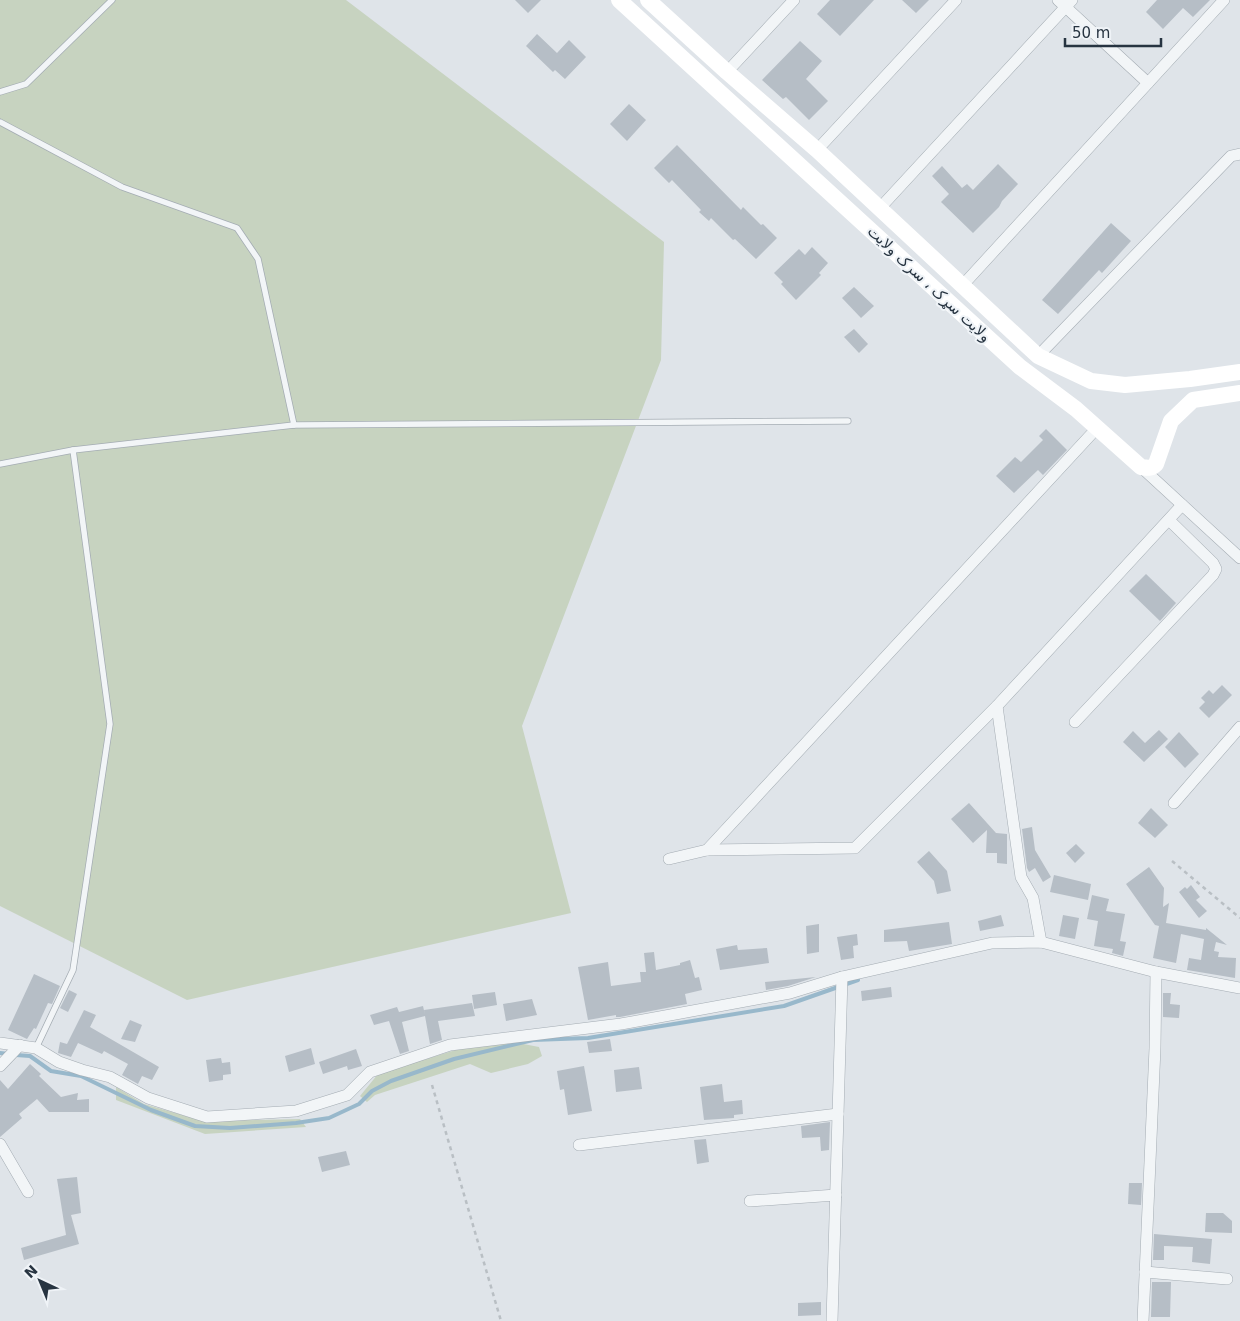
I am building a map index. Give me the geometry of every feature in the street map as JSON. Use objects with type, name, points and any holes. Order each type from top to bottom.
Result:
[{"type":"main road","name":"ولایت سړک ، سرک ولایت","points":[[619,0],[1020,367],[1076,409],[1141,466]]},
{"type":"main road","name":"ولایت سړک ، سرک ولایت","points":[[648,0],[817,150],[1038,356],[1091,381],[1125,385],[1240,372]]},
{"type":"main road","points":[[1190,379],[1193,400]]},
{"type":"main road","points":[[1141,466],[1147,468],[1156,464],[1171,421],[1193,400],[1240,393]]},
{"type":"street","points":[[727,72],[794,0]]},
{"type":"street","points":[[817,150],[956,0]]},
{"type":"street","points":[[962,286],[1224,0]]},
{"type":"street","points":[[880,208],[1065,2],[1148,83]]},
{"type":"street","points":[[1038,356],[1231,156],[1240,154]]},
{"type":"street","points":[[707,850],[1097,428]]},
{"type":"street","points":[[1141,466],[1240,558]]},
{"type":"street","points":[[669,859],[707,850],[855,848],[997,706],[1182,505]]},
{"type":"street","points":[[1075,722],[1216,570],[1214,563],[1169,520]]},
{"type":"street","points":[[997,706],[1021,877],[1033,898],[1041,942]]},
{"type":"street","points":[[1174,803],[1240,727]]},
{"type":"street","points":[[0,1043],[36,1048],[59,1062],[110,1077],[148,1098],[208,1117],[296,1112],[347,1095],[370,1072],[450,1045],[621,1024],[790,993],[842,977],[992,943],[1041,942],[1156,972],[1240,988]]},
{"type":"street","points":[[1143,1321],[1155,1048],[1156,972]]},
{"type":"street","points":[[832,1321],[842,977]]},
{"type":"street","points":[[0,1066],[20,1045]]},
{"type":"street","points":[[579,1145],[838,1114]]},
{"type":"street","points":[[0,1144],[28,1192]]},
{"type":"street","points":[[750,1201],[836,1195]]},
{"type":"street","points":[[1145,1272],[1227,1279]]},
{"type":"lane","points":[[0,92],[26,84],[112,0]]},
{"type":"lane","points":[[0,122],[122,187],[237,228],[258,259],[294,425]]},
{"type":"lane","points":[[0,464],[72,450],[294,425],[848,421]]},
{"type":"lane","points":[[36,1048],[73,970],[110,724],[72,450]]},
{"type":"path","points":[[1172,861],[1240,918]]},
{"type":"path","points":[[432,1085],[501,1321]]},
{"type":"green space","points":[[0,0],[346,0],[664,242],[661,360],[522,726],[571,913],[187,1000],[0,906]]},
{"type":"green space","points":[[508,1041],[539,1047],[542,1056],[528,1064],[491,1073],[470,1064],[375,1095],[367,1102],[360,1096],[378,1074],[465,1047]]},
{"type":"green space","points":[[116,1087],[144,1104],[203,1121],[300,1119],[306,1127],[205,1134],[116,1100]]},
{"type":"building","points":[[515,0],[541,0],[528,13]]},
{"type":"building","points":[[830,0],[874,0],[840,36],[817,14]]},
{"type":"building","points":[[902,0],[929,0],[916,13]]},
{"type":"building","points":[[1157,0],[1210,0],[1193,17],[1183,8],[1163,29],[1146,12]]},
{"type":"building","points":[[537,34],[557,53],[569,40],[586,57],[565,79],[555,70],[553,72],[526,46]]},
{"type":"building","points":[[800,41],[822,61],[806,79],[828,101],[809,120],[786,97],[783,99],[762,80]]},
{"type":"building","points":[[629,104],[646,120],[627,141],[610,124]]},
{"type":"building","points":[[677,145],[741,210],[743,207],[777,238],[756,259],[711,218],[709,221],[699,212],[701,210],[672,180],[669,183],[654,168]]},
{"type":"building","points":[[998,164],[1018,184],[1002,201],[999,207],[973,233],[941,202],[949,194],[932,176],[942,166],[962,188],[967,184],[973,190]]},
{"type":"building","points":[[1111,223],[1131,241],[1102,273],[1099,270],[1058,314],[1042,300]]},
{"type":"building","points":[[812,247],[828,263],[819,273],[821,275],[796,300],[781,284],[783,282],[774,273],[799,249],[805,255]]},
{"type":"building","points":[[854,287],[874,306],[861,318],[842,298]]},
{"type":"building","points":[[854,329],[868,344],[859,353],[844,337]]},
{"type":"building","points":[[1046,429],[1067,450],[1043,475],[1038,470],[1014,493],[996,476],[1015,457],[1021,462],[1043,440],[1039,436]]},
{"type":"building","points":[[1146,574],[1176,603],[1160,621],[1129,591]]},
{"type":"building","points":[[1222,685],[1232,695],[1209,718],[1199,708],[1205,702],[1201,698],[1209,690],[1213,694]]},
{"type":"building","points":[[1159,730],[1168,739],[1144,762],[1123,742],[1133,731],[1145,743]]},
{"type":"building","points":[[1179,732],[1199,754],[1185,768],[1165,747]]},
{"type":"building","points":[[969,803],[996,833],[1007,834],[1007,864],[997,863],[997,853],[986,853],[987,830],[973,843],[951,819]]},
{"type":"building","points":[[1151,808],[1168,825],[1155,838],[1138,823]]},
{"type":"building","points":[[1032,827],[1035,850],[1051,877],[1043,882],[1035,868],[1029,872],[1027,868],[1022,829]]},
{"type":"building","points":[[1076,844],[1085,853],[1075,863],[1066,853]]},
{"type":"building","points":[[929,851],[947,871],[951,891],[937,894],[934,881],[917,862]]},
{"type":"building","points":[[1149,867],[1164,888],[1163,907],[1169,903],[1166,923],[1206,930],[1206,928],[1227,945],[1216,942],[1214,951],[1219,952],[1218,957],[1236,958],[1235,978],[1187,970],[1189,958],[1201,960],[1204,939],[1181,934],[1176,963],[1153,958],[1159,926],[1155,925],[1126,884]]},
{"type":"building","points":[[1054,875],[1091,884],[1088,900],[1050,892]]},
{"type":"building","points":[[1191,885],[1200,897],[1196,900],[1207,911],[1199,918],[1179,892]]},
{"type":"building","points":[[1092,895],[1109,899],[1106,911],[1125,914],[1120,941],[1126,942],[1123,956],[1112,953],[1113,949],[1094,946],[1098,921],[1087,919]]},
{"type":"building","points":[[1001,915],[1004,926],[980,931],[978,921]]},
{"type":"building","points":[[1063,915],[1079,918],[1075,939],[1059,936]]},
{"type":"building","points":[[949,922],[952,944],[909,951],[907,941],[884,942],[884,930]]},
{"type":"building","points":[[819,924],[819,952],[807,954],[806,926]]},
{"type":"building","points":[[857,934],[858,945],[853,946],[854,958],[841,960],[837,937]]},
{"type":"building","points":[[737,945],[738,950],[767,948],[769,963],[720,970],[716,949]]},
{"type":"building","points":[[654,952],[656,970],[680,965],[680,963],[690,960],[695,978],[699,977],[702,990],[685,994],[687,1004],[620,1017],[616,1017],[616,1015],[588,1020],[578,967],[608,962],[611,986],[641,982],[640,972],[646,972],[644,953]]},
{"type":"building","points":[[34,974],[60,986],[52,1004],[48,1003],[36,1029],[34,1028],[27,1039],[8,1030]]},
{"type":"building","points":[[816,977],[788,986],[766,990],[765,982]]},
{"type":"building","points":[[891,987],[892,997],[862,1001],[861,991]]},
{"type":"building","points":[[69,990],[77,994],[68,1012],[60,1008]]},
{"type":"building","points":[[495,992],[497,1005],[474,1009],[472,995]]},
{"type":"building","points":[[1163,993],[1171,993],[1170,1004],[1180,1005],[1179,1018],[1163,1017]]},
{"type":"building","points":[[532,999],[537,1015],[506,1021],[503,1004]]},
{"type":"building","points":[[472,1003],[475,1016],[438,1021],[442,1040],[430,1044],[425,1016],[402,1022],[409,1051],[400,1054],[389,1021],[374,1025],[370,1015],[397,1007],[399,1012],[423,1006],[425,1015],[424,1010]]},
{"type":"building","points":[[84,1010],[96,1015],[90,1027],[159,1067],[152,1080],[142,1076],[138,1084],[122,1075],[128,1064],[104,1051],[102,1054],[78,1043],[71,1057],[58,1053],[60,1042],[67,1044]]},
{"type":"building","points":[[130,1020],[142,1025],[135,1042],[121,1039]]},
{"type":"building","points":[[610,1039],[612,1051],[589,1053],[587,1042]]},
{"type":"building","points":[[311,1048],[315,1064],[289,1072],[285,1056]]},
{"type":"building","points":[[356,1049],[362,1066],[348,1070],[347,1066],[323,1074],[319,1062]]},
{"type":"building","points":[[221,1058],[222,1063],[230,1062],[231,1074],[223,1075],[223,1080],[209,1082],[206,1060]]},
{"type":"building","points":[[30,1064],[41,1074],[39,1076],[61,1097],[78,1093],[77,1100],[89,1099],[89,1112],[49,1112],[37,1099],[19,1114],[22,1118],[0,1137],[0,1080],[8,1089]]},
{"type":"building","points":[[584,1066],[592,1111],[568,1115],[564,1089],[560,1090],[557,1071]]},
{"type":"building","points":[[639,1067],[642,1089],[616,1092],[614,1070]]},
{"type":"building","points":[[722,1084],[724,1102],[742,1100],[743,1114],[734,1115],[734,1118],[704,1120],[700,1087]]},
{"type":"building","points":[[830,1122],[829,1150],[821,1151],[820,1137],[802,1138],[801,1126]]},
{"type":"building","points":[[706,1139],[709,1162],[697,1164],[694,1140]]},
{"type":"building","points":[[346,1151],[350,1165],[322,1172],[318,1157]]},
{"type":"building","points":[[77,1177],[81,1213],[71,1215],[79,1244],[24,1260],[21,1248],[66,1235],[57,1179]]},
{"type":"building","points":[[1129,1183],[1142,1183],[1141,1205],[1128,1204]]},
{"type":"building","points":[[1206,1213],[1223,1213],[1232,1221],[1232,1233],[1205,1232]]},
{"type":"building","points":[[1154,1234],[1212,1239],[1210,1264],[1192,1262],[1193,1247],[1164,1246],[1164,1260],[1153,1260]]},
{"type":"building","points":[[1152,1282],[1171,1282],[1170,1317],[1151,1317]]},
{"type":"building","points":[[821,1302],[821,1315],[798,1316],[798,1303]]},
{"type":"waterway","points":[[16,1055],[30,1056],[51,1071],[81,1076],[151,1110],[195,1126],[230,1128],[296,1123],[329,1118],[359,1104],[372,1091],[391,1081],[454,1059],[533,1040],[588,1038],[784,1006],[858,980]]},
{"type":"waterway","points":[[0,1053],[9,1054]]}]
